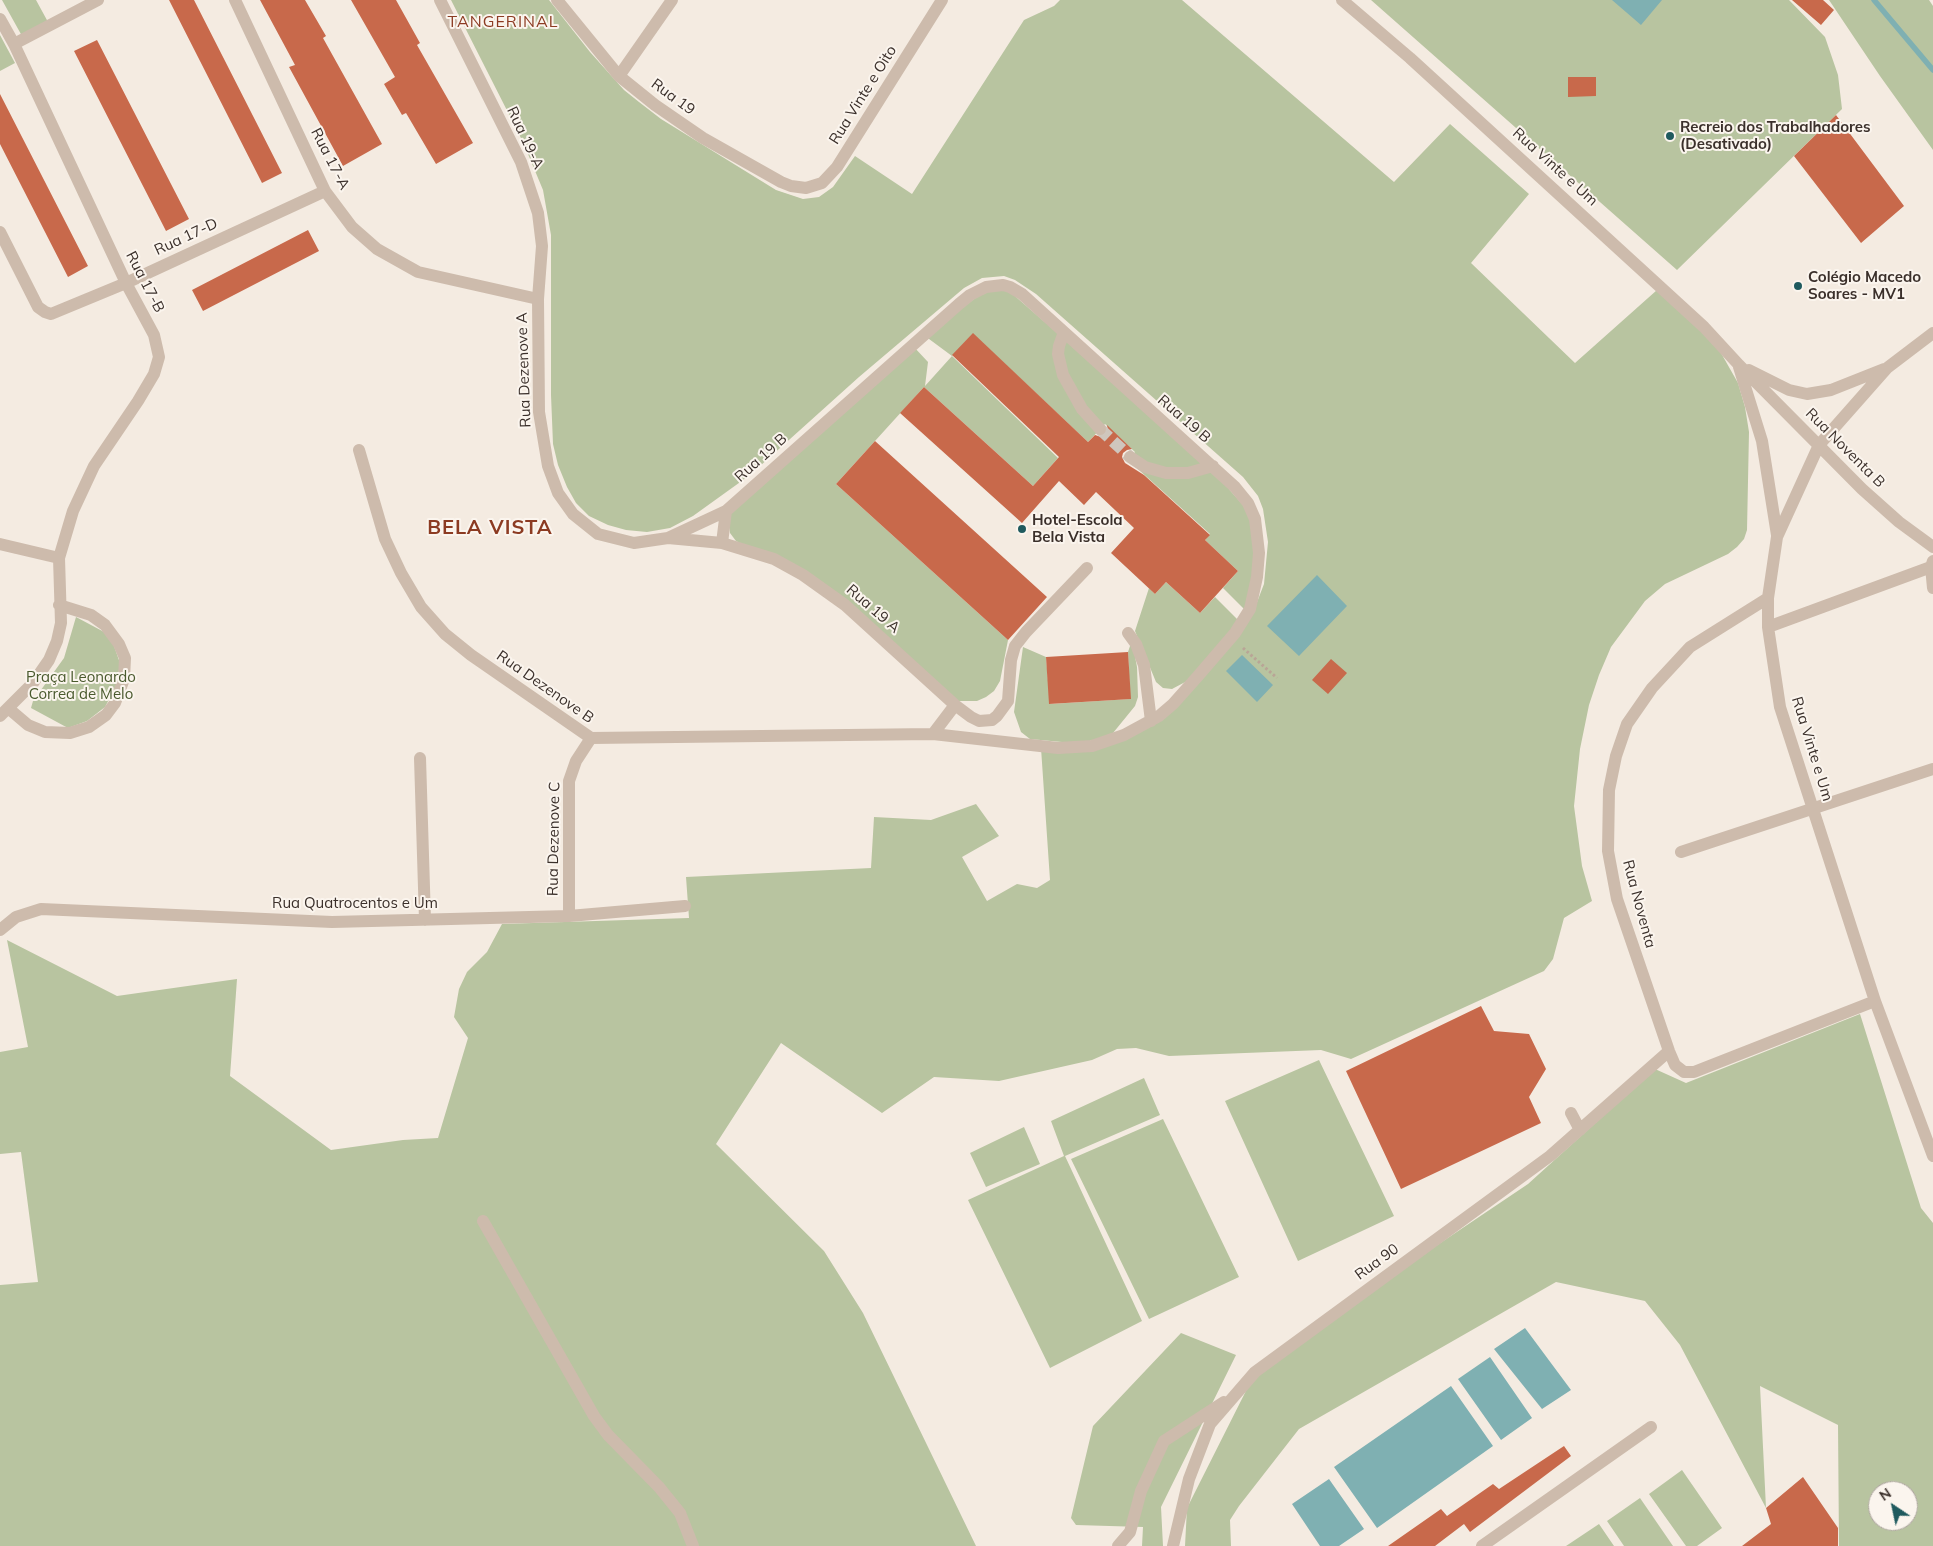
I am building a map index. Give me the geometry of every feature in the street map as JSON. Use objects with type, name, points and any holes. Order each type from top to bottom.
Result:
[{"type":"street","points":[[14,44],[98,0]]},
{"type":"street","name":"Rua 17-A","points":[[235,0],[325,191],[352,227],[377,249],[418,272],[538,299]]},
{"type":"street","name":"Rua 19-A","points":[[440,0],[521,162],[538,213],[542,246],[538,299]]},
{"type":"street","name":"Rua 19","points":[[558,0],[619,76],[654,105],[703,138],[782,182],[797,187]]},
{"type":"street","points":[[619,76],[672,0]]},
{"type":"street","name":"Rua Vinte e Oito","points":[[797,187],[814,187],[822,183],[833,172],[942,0]]},
{"type":"street","name":"Rua Vinte e Um","points":[[1342,0],[1410,58],[1670,295],[1704,327],[1739,365]]},
{"type":"street","name":"Rua 17-B","points":[[0,20],[14,44],[126,283],[154,335],[159,357],[154,374],[94,466],[73,511],[60,558],[61,623],[57,641],[49,660],[34,683],[4,712]]},
{"type":"street","name":"Rua 17-D","points":[[0,232],[38,307],[51,314],[126,283],[325,191]]},
{"type":"street","name":"Rua 19 B","points":[[668,538],[726,511],[914,342],[970,295],[986,287],[1003,285],[1016,289],[1146,408],[1213,466],[1248,504],[1255,519],[1260,553],[1254,592],[1250,609],[1243,622],[1173,704],[1150,722],[1124,735],[1092,746],[1058,748],[933,734]]},
{"type":"street","name":"Rua Dezenove A","points":[[538,299],[539,412],[548,466],[558,493],[573,514],[598,534],[634,543],[668,538],[722,543]]},
{"type":"street","points":[[1064,332],[1058,354],[1063,375],[1082,409],[1100,429]]},
{"type":"street","points":[[1739,365],[1789,390],[1807,394],[1832,390],[1887,368],[1933,333]]},
{"type":"street","points":[[1739,365],[1762,441],[1777,537]]},
{"type":"street","name":"Rua Noventa B","points":[[1739,365],[1862,489],[1899,522],[1933,547]]},
{"type":"street","name":"Rua Vinte e Um","points":[[1887,368],[1819,445],[1777,537],[1768,598],[1768,627],[1780,706],[1875,1001],[1933,1156]]},
{"type":"street","name":"Rua Dezenove B","points":[[359,450],[385,539],[401,573],[421,607],[445,634],[471,655],[591,738],[933,734]]},
{"type":"street","points":[[1130,457],[1145,467],[1166,473],[1188,473],[1213,466]]},
{"type":"street","points":[[722,543],[726,511]]},
{"type":"street","name":"Rua 19 A","points":[[722,543],[774,559],[804,574],[851,611],[955,705],[979,721],[992,720],[1008,701],[1011,660],[1015,646],[1087,568]]},
{"type":"street","points":[[0,544],[60,558]]},
{"type":"street","points":[[1768,627],[1932,564],[1933,588]]},
{"type":"street","name":"Rua Noventa","points":[[1768,598],[1690,647],[1652,688],[1627,724],[1616,756],[1609,790],[1608,851],[1617,899],[1669,1052],[1675,1066],[1684,1072],[1694,1072],[1875,1001]]},
{"type":"street","points":[[4,712],[45,732],[70,733],[89,727],[106,715],[116,703],[124,679],[125,658],[119,644],[105,625],[90,615],[60,605]]},
{"type":"street","points":[[1128,633],[1136,644],[1144,664],[1150,722]]},
{"type":"street","points":[[933,734],[955,705]]},
{"type":"street","name":"Rua Dezenove C","points":[[569,916],[569,781],[576,761],[591,738]]},
{"type":"street","points":[[420,758],[425,920]]},
{"type":"street","points":[[1681,852],[1933,769]]},
{"type":"street","name":"Rua Quatrocentos e Um","points":[[0,930],[16,916],[41,909],[332,922],[569,916],[685,906]]},
{"type":"street","name":"Rua 90","points":[[1173,1546],[1189,1479],[1210,1424],[1255,1372],[1550,1156],[1669,1052]]},
{"type":"street","points":[[1571,1113],[1580,1130]]},
{"type":"street","points":[[483,1221],[594,1416],[608,1435],[659,1487],[680,1514],[693,1546]]},
{"type":"street","points":[[1118,1546],[1130,1532],[1141,1490],[1164,1441],[1236,1394]]},
{"type":"street","points":[[1482,1546],[1651,1427]]},
{"type":"path","points":[[1231,637],[1277,678]]},
{"type":"green space","points":[[2,0],[36,0],[48,22],[22,36]]},
{"type":"green space","points":[[451,0],[549,0],[590,52],[624,90],[639,102],[661,119],[776,190],[803,199],[819,197],[833,187],[855,156],[912,194],[1024,20],[1054,6],[1060,0],[1182,0],[1394,182],[1450,124],[1529,194],[1471,263],[1575,363],[1657,290],[1698,327],[1721,353],[1738,383],[1745,407],[1749,432],[1747,530],[1744,539],[1728,554],[1665,584],[1645,601],[1611,647],[1589,705],[1580,749],[1574,806],[1582,866],[1592,901],[1564,918],[1553,959],[1544,971],[1351,1059],[1321,1050],[1169,1056],[1136,1048],[1117,1049],[1092,1060],[999,1081],[934,1077],[882,1113],[781,1043],[716,1144],[824,1251],[863,1313],[976,1546],[0,1546],[0,1285],[38,1282],[21,1152],[0,1154],[0,1052],[28,1047],[7,940],[117,996],[237,979],[230,1076],[331,1150],[403,1140],[438,1138],[468,1038],[454,1017],[459,989],[467,972],[487,952],[502,924],[689,918],[686,877],[871,868],[874,817],[931,820],[976,804],[999,836],[962,857],[987,901],[1017,884],[1037,888],[1050,880],[1041,748],[1054,750],[1148,726],[1254,610],[1264,584],[1268,542],[1263,509],[1258,496],[1243,477],[1036,294],[1015,280],[1004,276],[982,278],[964,288],[859,377],[750,475],[693,516],[670,528],[647,532],[626,530],[608,525],[589,516],[576,503],[567,487],[558,465],[553,444],[551,395],[551,235],[543,190],[523,142]]},
{"type":"green space","name":"Recreio dos Trabalhadores (Desativado)","points":[[1371,0],[1789,0],[1825,37],[1838,75],[1842,109],[1677,270]]},
{"type":"green space","points":[[1829,0],[1929,0],[1933,6],[1933,150],[1880,76]]},
{"type":"green space","points":[[0,35],[15,63],[0,71]]},
{"type":"green space","points":[[986,290],[1008,290],[1204,461],[1251,514],[1256,556],[1245,610],[1223,588],[1238,571],[1205,540],[1210,534],[1128,460],[1135,452],[1105,424],[1088,442],[973,334],[952,356],[925,336]]},
{"type":"green space","points":[[913,346],[928,362],[925,386],[952,356],[1058,458],[1033,486],[924,387],[836,484],[1008,640],[1000,681],[994,691],[977,701],[956,701],[842,598],[736,541],[730,533],[729,525],[731,511]]},
{"type":"green space","points":[[1166,582],[1200,613],[1215,597],[1239,621],[1189,680],[1172,689],[1163,688],[1156,682],[1135,631],[1149,588],[1155,594]]},
{"type":"green space","name":"Praça Leonardo Correa de Melo","points":[[76,617],[106,633],[114,646],[120,663],[117,684],[105,707],[87,721],[68,728],[31,708],[33,701],[64,658]]},
{"type":"green space","points":[[1131,643],[1137,667],[1138,697],[1135,706],[1113,733],[1083,744],[1030,739],[1021,732],[1014,712],[1023,647],[1046,657],[1050,704],[1130,699],[1128,652]]},
{"type":"green space","points":[[1860,1014],[1921,1208],[1933,1223],[1933,1546],[1839,1546],[1838,1425],[1760,1386],[1766,1508],[1680,1345],[1645,1301],[1556,1282],[1299,1429],[1230,1520],[1231,1546],[1185,1546],[1187,1508],[1259,1365],[1528,1184],[1655,1069],[1686,1083]]},
{"type":"green space","points":[[1319,1060],[1394,1216],[1298,1261],[1225,1101]]},
{"type":"green space","points":[[1144,1078],[1160,1115],[1065,1156],[1142,1321],[1050,1368],[968,1200],[1064,1156],[1051,1121]]},
{"type":"green space","points":[[1163,1119],[1239,1277],[1149,1319],[1071,1159]]},
{"type":"green space","points":[[1024,1127],[1040,1164],[986,1187],[970,1153]]},
{"type":"green space","points":[[1181,1333],[1236,1355],[1161,1507],[1163,1546],[1142,1546],[1143,1527],[1076,1525],[1071,1518],[1093,1426]]},
{"type":"green space","points":[[1682,1470],[1722,1528],[1697,1546],[1686,1546],[1649,1494]]},
{"type":"green space","points":[[1640,1498],[1673,1546],[1624,1546],[1607,1521]]},
{"type":"green space","points":[[1599,1524],[1614,1546],[1566,1546]]},
{"type":"water","points":[[1612,0],[1662,0],[1641,25]]},
{"type":"water","points":[[1317,575],[1347,606],[1299,656],[1267,626]]},
{"type":"water","points":[[1242,655],[1273,685],[1257,702],[1226,671]]},
{"type":"water","points":[[1525,1328],[1571,1390],[1542,1409],[1494,1349]]},
{"type":"water","points":[[1490,1357],[1532,1418],[1501,1440],[1458,1379]]},
{"type":"water","points":[[1451,1386],[1493,1446],[1377,1528],[1334,1467]]},
{"type":"water","points":[[1329,1479],[1364,1529],[1339,1546],[1320,1546],[1292,1504]]},
{"type":"building","points":[[169,0],[194,0],[282,173],[262,183]]},
{"type":"building","points":[[260,0],[305,0],[326,36],[323,38],[382,144],[343,166],[289,67],[295,65]]},
{"type":"building","points":[[351,0],[396,0],[420,43],[417,45],[473,143],[436,164],[406,113],[402,115],[384,84],[395,77]]},
{"type":"building","points":[[1792,0],[1823,0],[1834,10],[1821,25]]},
{"type":"building","points":[[97,40],[189,219],[166,231],[74,51]]},
{"type":"building","points":[[1568,77],[1596,77],[1596,96],[1568,97]]},
{"type":"building","points":[[0,94],[88,266],[68,277],[0,144]]},
{"type":"building","points":[[1836,115],[1904,206],[1861,243],[1794,156]]},
{"type":"building","points":[[308,230],[319,251],[203,311],[192,290]]},
{"type":"building","points":[[973,333],[1088,442],[1095,435],[1101,437],[1105,435],[1108,431],[1107,425],[1132,449],[1123,453],[1122,457],[1125,463],[1144,475],[1210,535],[1205,540],[1238,571],[1200,613],[1166,582],[1155,594],[1111,553],[1134,528],[1096,492],[1084,505],[1059,481],[1022,523],[900,413],[924,387],[1033,486],[1059,457],[952,355]]},
{"type":"building","points":[[875,441],[1047,597],[1008,640],[836,484]]},
{"type":"building","points":[[1128,652],[1131,699],[1049,704],[1046,657]]},
{"type":"building","points":[[1331,659],[1347,673],[1328,694],[1312,680]]},
{"type":"building","points":[[1481,1006],[1494,1031],[1529,1034],[1546,1069],[1529,1097],[1541,1123],[1401,1189],[1346,1071]]},
{"type":"building","points":[[1564,1446],[1571,1456],[1470,1532],[1464,1524],[1435,1546],[1388,1546],[1441,1509],[1447,1516],[1493,1484],[1499,1489]]},
{"type":"building","points":[[1803,1477],[1838,1528],[1838,1546],[1742,1546],[1771,1524],[1766,1508]]},
{"type":"waterway","points":[[1874,0],[1933,70]]},
{"type":"tunnel","points":[[1100,429],[1130,457]]},
{"type":"place","name":"Recreio dos Trabalhadores (Desativado)","points":[[1670,136]]},
{"type":"place","name":"Colégio Macedo Soares - MV1","points":[[1798,286]]},
{"type":"place","name":"Hotel-Escola Bela Vista","points":[[1022,529]]},
{"type":"district","name":"TANGERINAL","points":[[503,22]]},
{"type":"district","name":"BELA VISTA","points":[[490,528]]}]
